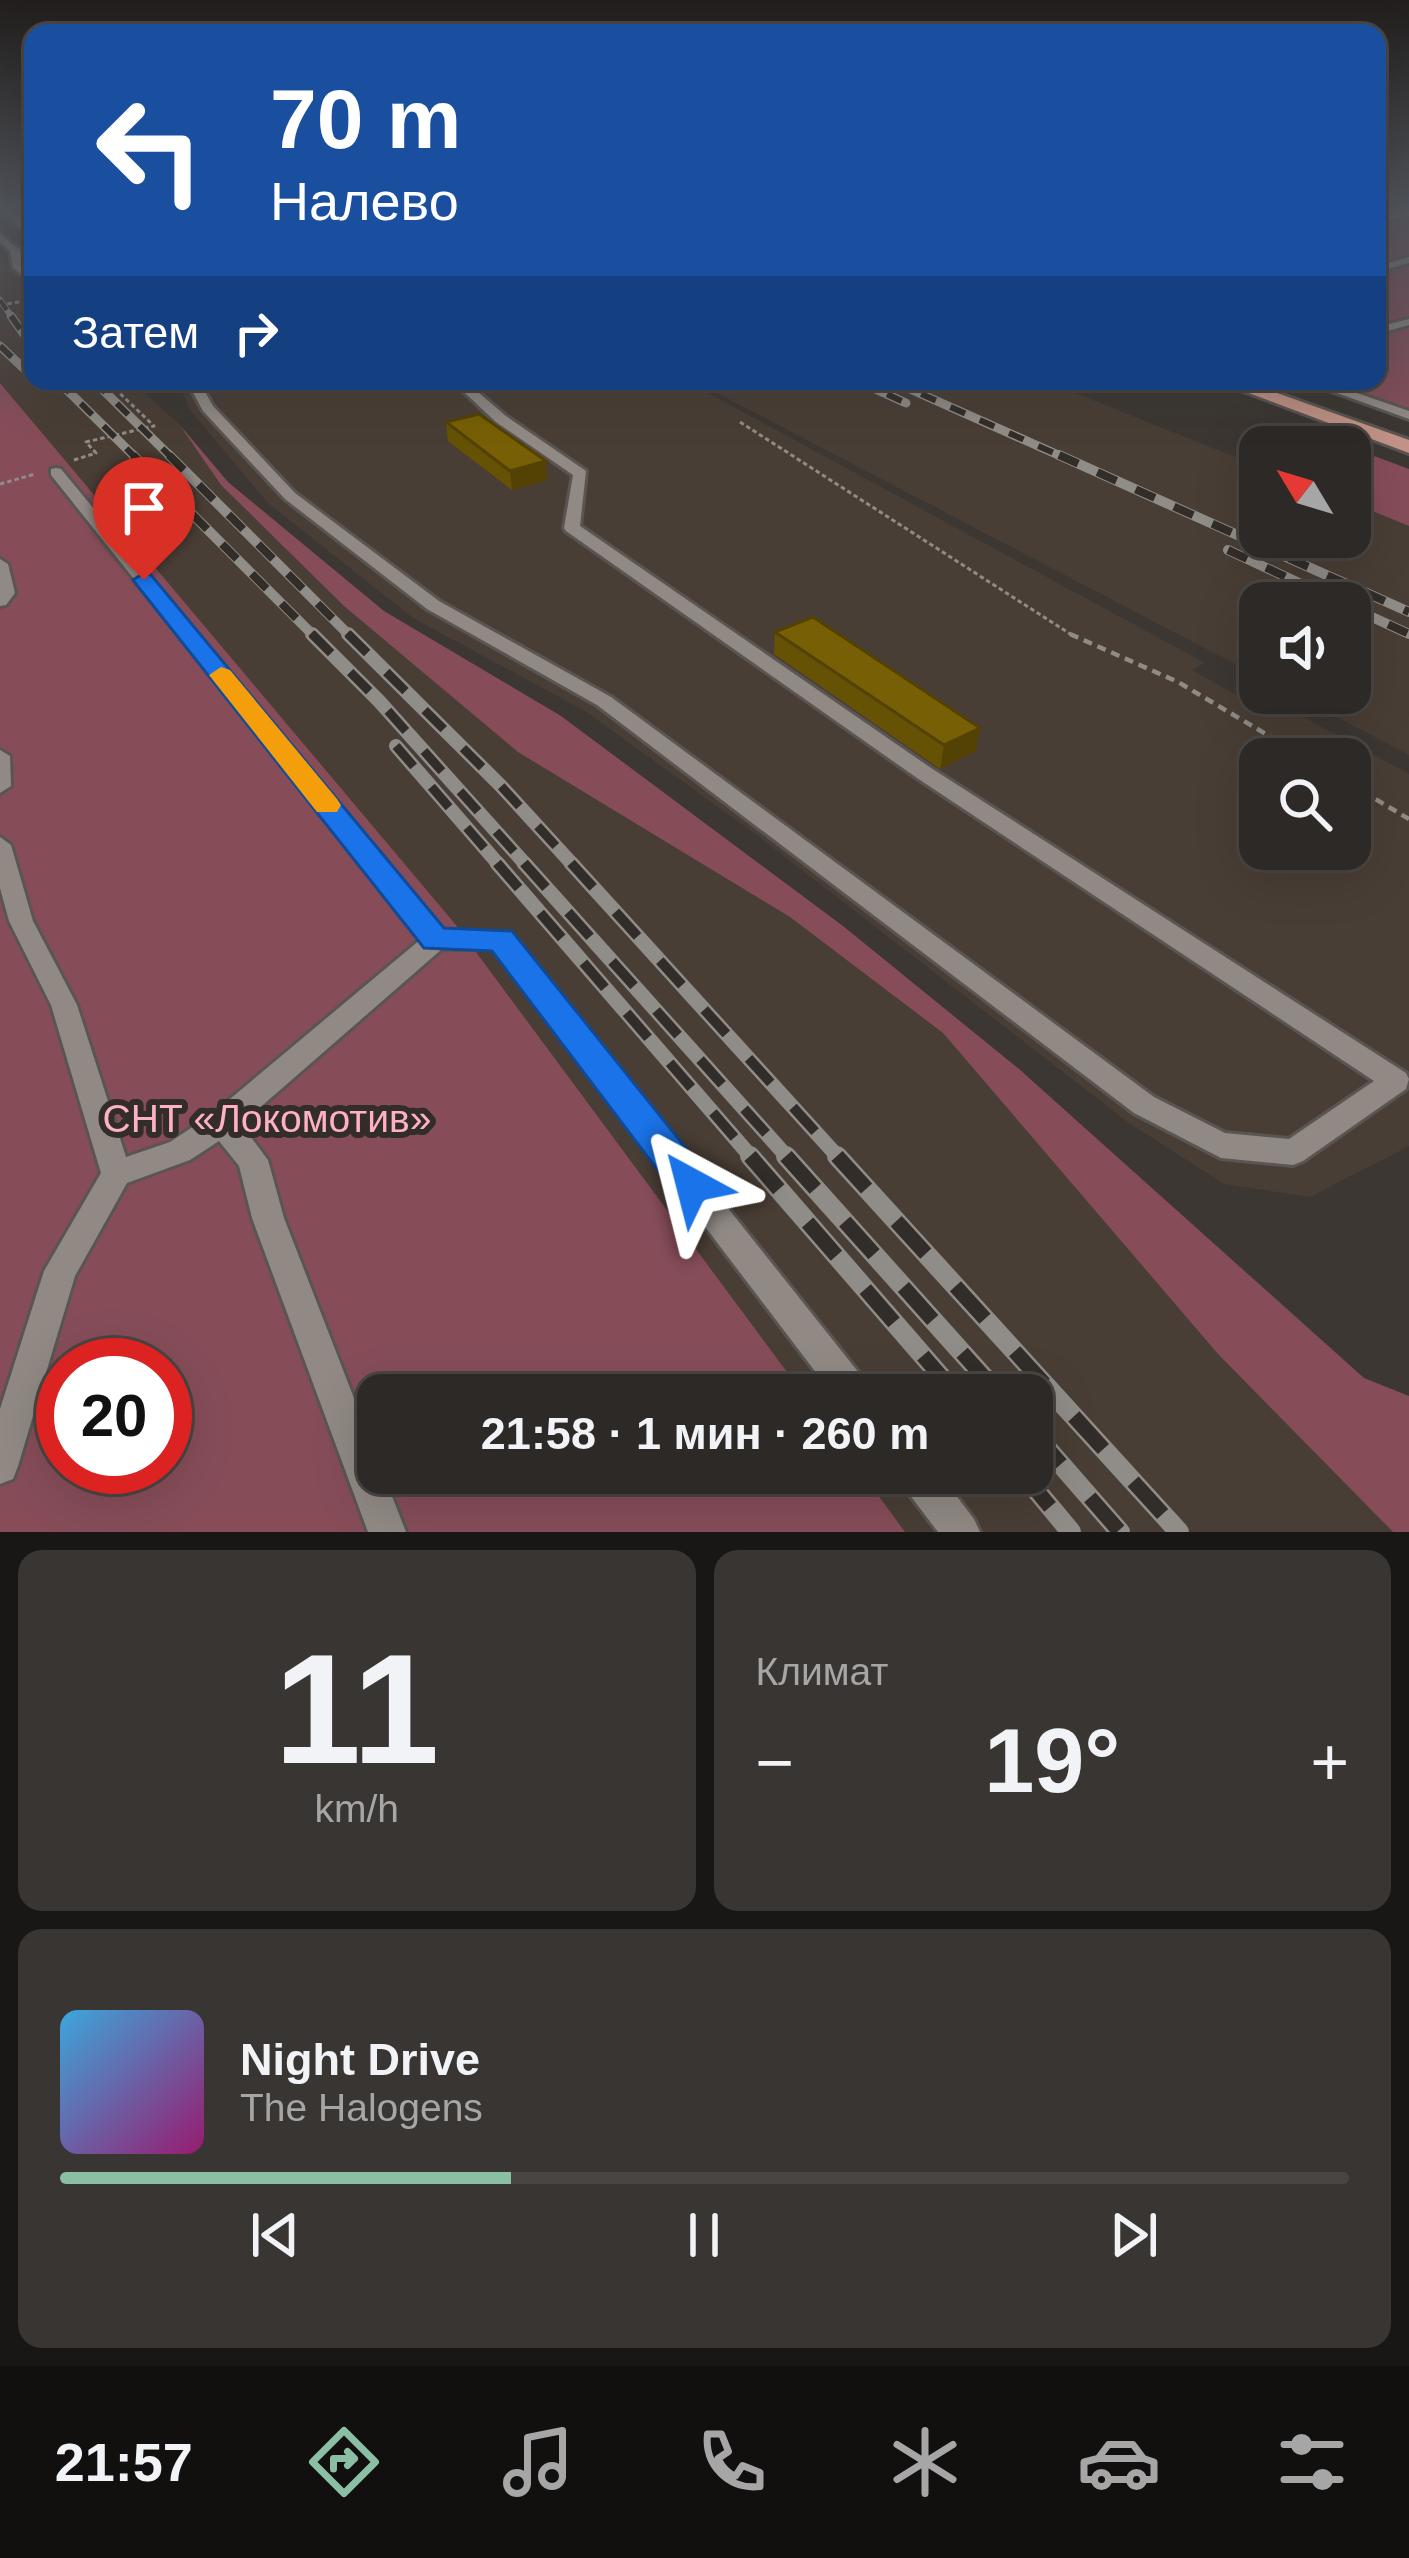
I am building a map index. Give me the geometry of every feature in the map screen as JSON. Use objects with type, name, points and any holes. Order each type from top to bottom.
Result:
[{"type":"main road","points":[[1251,390],[1409,446]]},
{"type":"main road","points":[[1292,390],[1409,431]]},
{"type":"street","points":[[198,390],[208,407],[290,496],[433,605],[604,701],[1144,1105],[1221,1145],[1292,1152],[1396,1081],[924,773],[572,528],[581,474],[501,419],[468,390]]},
{"type":"street","points":[[1337,390],[1409,415]]},
{"type":"street","points":[[1385,406],[1409,398]]},
{"type":"street","points":[[57,468],[436,940]]},
{"type":"street","points":[[0,564],[6,593],[0,601]]},
{"type":"street","points":[[0,756],[0,786]]},
{"type":"street","points":[[0,844],[21,921],[64,1005],[116,1174]]},
{"type":"street","points":[[0,1466],[60,1271],[116,1174],[180,1151],[221,1123],[436,940],[501,940],[839,1374]]},
{"type":"street","points":[[221,1123],[253,1160],[268,1218],[387,1532]]},
{"type":"street","points":[[932,1494],[962,1532]]},
{"type":"path","points":[[0,484],[96,453],[86,442],[154,426],[116,390]]},
{"type":"path","points":[[740,422],[1089,646],[1178,682],[1273,738]]},
{"type":"path","points":[[1371,796],[1409,819]]},
{"type":"shaded area","points":[[0,279],[24,281],[24,390],[141,390],[179,424],[221,485],[344,606],[790,917],[943,1033],[1218,1354],[1393,1532],[905,1532],[877,1494],[1053,1494],[1053,1374],[788,1374],[456,925],[0,383]]},
{"type":"shaded area","points":[[181,390],[703,390],[1205,663],[1192,670],[1239,697],[1239,714],[1298,714],[1342,738],[1239,738],[1239,870],[1371,870],[1371,753],[1409,774],[1409,1146],[1310,1197],[1224,1184],[1129,1123],[754,833],[585,711],[413,618],[268,503],[190,410]]},
{"type":"shaded area","points":[[711,390],[1068,390],[1239,459],[1239,558],[1371,558],[1371,511],[1409,526],[1409,755],[1331,714],[1371,714],[1371,582],[1239,582],[1239,666]]},
{"type":"green space","points":[[1386,279],[1409,279],[1409,418],[1326,390],[1386,390]]},
{"type":"green space","name":"СНТ «Локомотив»","points":[[0,383],[456,925],[788,1374],[357,1374],[357,1494],[877,1494],[905,1532],[0,1532]]},
{"type":"green space","points":[[179,424],[228,482],[384,611],[561,716],[843,926],[1019,1069],[1364,1378],[1409,1396],[1409,1532],[1393,1532],[1218,1354],[943,1033],[790,917],[518,752],[344,606],[221,485]]},
{"type":"green space","points":[[1371,455],[1409,469],[1409,526],[1371,511]]},
{"type":"building","points":[[479,414],[546,461],[510,471],[446,422]]},
{"type":"building","points":[[813,617],[980,728],[944,745],[775,632]]},
{"type":"railway","points":[[0,300],[13,319]]},
{"type":"railway","points":[[11,316],[24,334]]},
{"type":"railway","points":[[0,346],[24,369]]},
{"type":"railway","points":[[67,390],[136,458]]},
{"type":"railway","points":[[103,390],[172,458]]},
{"type":"railway","points":[[878,390],[906,403]]},
{"type":"railway","points":[[912,390],[1065,458]]},
{"type":"railway","points":[[133,455],[136,458]]},
{"type":"railway","points":[[169,455],[172,458]]},
{"type":"railway","points":[[1059,455],[1409,612]]},
{"type":"railway","points":[[136,458],[379,701],[527,866]]},
{"type":"railway","points":[[172,458],[348,634]]},
{"type":"railway","points":[[1228,550],[1297,582]]},
{"type":"railway","points":[[1371,617],[1409,634]]},
{"type":"railway","points":[[348,634],[574,866]]},
{"type":"railway","points":[[348,634],[351,637]]},
{"type":"railway","points":[[396,746],[500,866]]},
{"type":"railway","points":[[497,863],[753,1159]]},
{"type":"railway","points":[[524,863],[789,1159]]},
{"type":"railway","points":[[571,863],[840,1159]]},
{"type":"railway","points":[[750,1156],[939,1374]]},
{"type":"railway","points":[[786,1156],[981,1374]]},
{"type":"railway","points":[[837,1156],[1179,1532]]},
{"type":"railway","points":[[1053,1455],[1120,1532]]},
{"type":"railway","points":[[1039,1494],[1071,1532]]},
{"type":"slow traffic","points":[[221,675],[327,805]]},
{"type":"route","points":[[144,580],[436,940],[501,940],[692,1185]]}]
